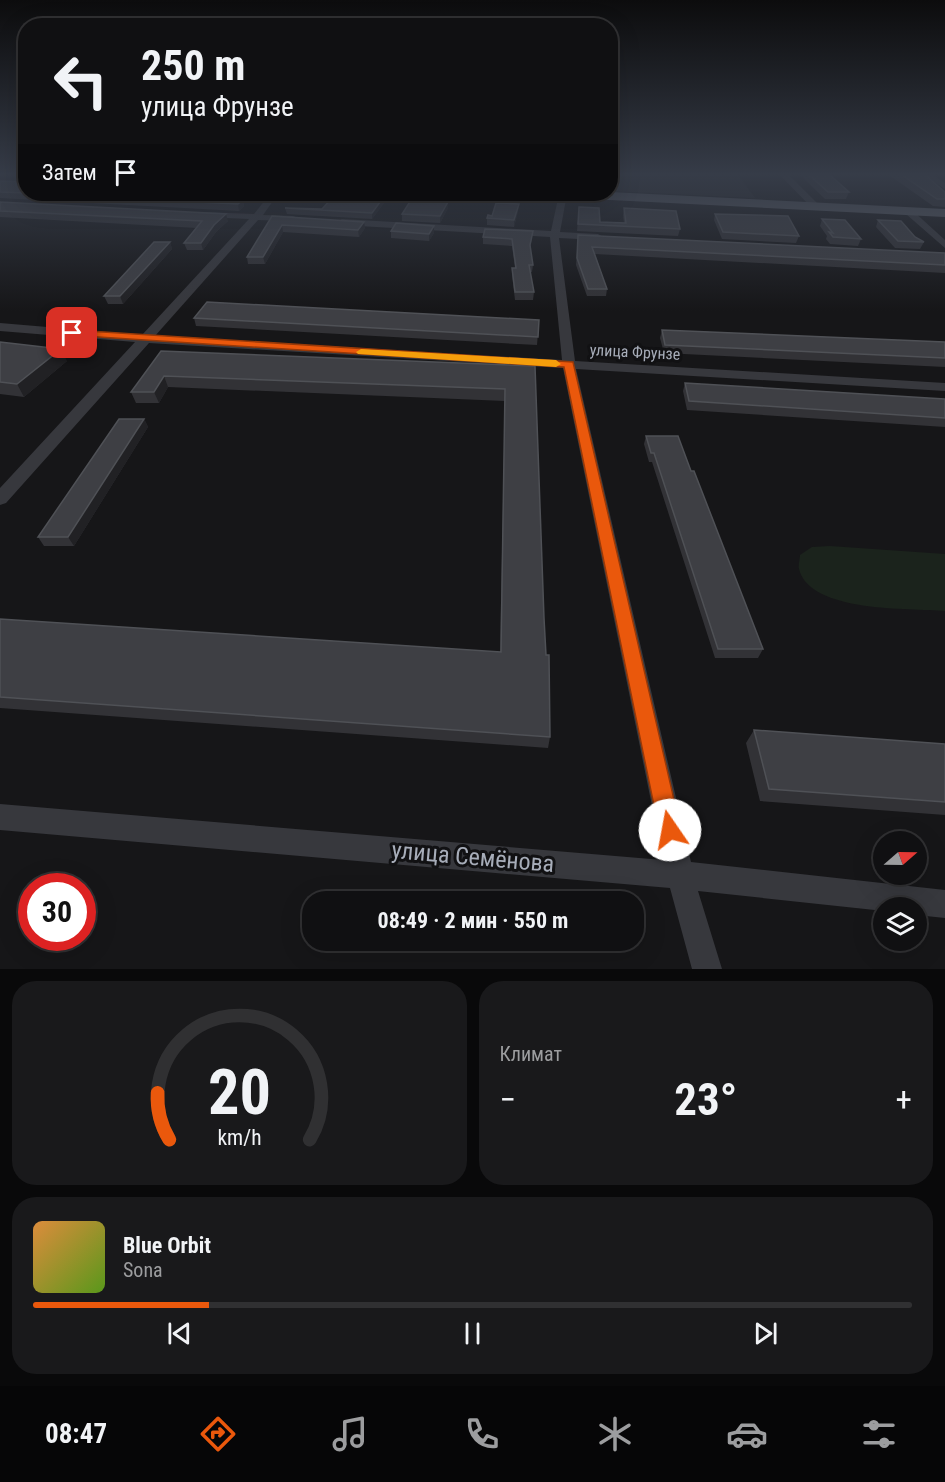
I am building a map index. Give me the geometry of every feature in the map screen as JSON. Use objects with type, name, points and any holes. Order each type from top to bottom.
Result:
[{"type":"street","points":[[0,499],[253,220]]},
{"type":"street","points":[[557,220],[554,234],[569,364],[680,875],[707,969]]},
{"type":"street","points":[[918,220],[945,245]]},
{"type":"street","points":[[334,221],[604,237]]},
{"type":"street","name":"улица Фрунзе","points":[[0,327],[143,339],[945,387]]},
{"type":"street","name":"улица Семёнова","points":[[0,818],[680,875],[945,904]]},
{"type":"shaded area","points":[[830,546],[945,554],[945,611],[863,605],[841,601],[822,594],[807,583],[799,569],[800,555],[812,547]]},
{"type":"building","points":[[186,220],[219,220],[201,243],[184,243],[202,221]]},
{"type":"building","points":[[269,220],[364,222],[358,230],[282,225],[263,257],[247,257]]},
{"type":"building","points":[[578,220],[626,223],[626,220],[678,220],[680,229],[578,224]]},
{"type":"building","points":[[718,220],[790,220],[799,236],[723,232]]},
{"type":"building","points":[[823,220],[845,220],[861,239],[833,237],[829,232],[833,233]]},
{"type":"building","points":[[878,220],[901,221],[915,237],[924,242],[898,241]]},
{"type":"building","points":[[396,223],[434,226],[429,234],[391,231]]},
{"type":"building","points":[[485,229],[533,231],[530,245],[533,265],[529,265],[534,292],[515,292],[512,268],[516,268],[512,239],[483,237]]},
{"type":"building","points":[[578,235],[945,253],[945,265],[592,247],[607,289],[588,289],[577,258]]},
{"type":"building","points":[[154,242],[170,242],[120,296],[104,296]]},
{"type":"building","points":[[207,302],[539,320],[538,337],[194,318]]},
{"type":"building","points":[[662,330],[945,342],[945,358],[665,345]]},
{"type":"building","points":[[0,342],[61,349],[17,384],[0,382]]},
{"type":"building","points":[[161,351],[535,366],[544,618],[546,655],[549,655],[550,737],[0,697],[0,619],[501,652],[505,389],[164,376],[154,392],[131,392]]},
{"type":"building","points":[[685,383],[945,399],[945,418],[689,401]]},
{"type":"building","points":[[119,419],[144,419],[68,537],[38,537]]},
{"type":"building","points":[[646,436],[678,436],[691,471],[694,471],[763,649],[718,649],[654,453],[651,453]]},
{"type":"building","points":[[754,730],[945,744],[945,802],[769,789]]},
{"type":"slow traffic","points":[[361,352],[556,364]]},
{"type":"route","points":[[72,333],[569,364],[670,830]]}]
